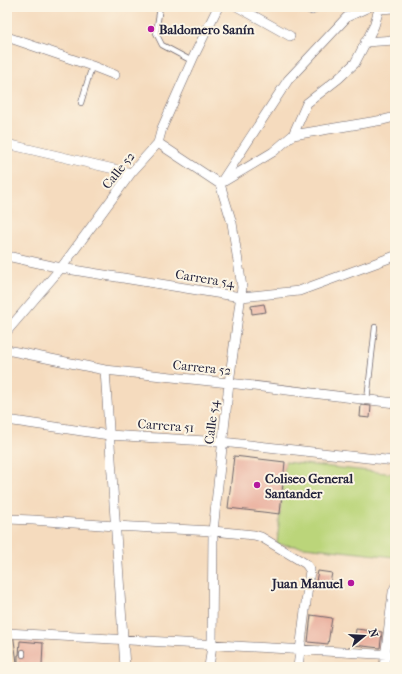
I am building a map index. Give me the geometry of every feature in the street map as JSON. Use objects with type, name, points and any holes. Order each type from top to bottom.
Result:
[{"type":"street","name":"Calle 52","points":[[7,331],[61,268],[131,173],[158,143],[162,128],[218,7]]},
{"type":"street","points":[[238,7],[290,36]]},
{"type":"street","points":[[220,184],[288,80],[347,17],[370,7]]},
{"type":"street","points":[[220,184],[273,152],[293,135],[307,103],[338,79],[355,62],[374,26],[379,9],[395,8]]},
{"type":"street","points":[[7,37],[115,75]]},
{"type":"street","points":[[365,42],[395,40]]},
{"type":"street","points":[[293,135],[395,117]]},
{"type":"street","points":[[158,143],[220,184]]},
{"type":"street","points":[[7,144],[131,173]]},
{"type":"street","name":"Calle 54","points":[[209,667],[212,645],[213,531],[229,383],[242,287],[232,223],[220,184]]},
{"type":"street","name":"Carrera 54","points":[[7,256],[61,268],[241,297],[299,292],[395,256]]},
{"type":"street","name":"Carrera 52","points":[[7,350],[104,370],[395,403]]},
{"type":"street","points":[[104,370],[125,667]]},
{"type":"street","name":"Carrera 51","points":[[7,420],[109,434],[222,442],[395,461]]},
{"type":"street","points":[[7,519],[213,531],[261,537],[306,564],[310,570],[298,667]]},
{"type":"street","points":[[384,667],[390,655],[393,592],[395,587]]},
{"type":"street","points":[[7,633],[15,636],[123,640],[390,655]]},
{"type":"street","points":[[15,636],[18,667]]},
{"type":"lane","points":[[160,7],[156,33],[162,46],[192,61]]},
{"type":"lane","points":[[81,103],[92,66]]},
{"type":"lane","points":[[367,400],[375,327]]},
{"type":"green space","points":[[285,462],[395,474],[395,557],[277,544]]},
{"type":"building","points":[[264,304],[266,312],[252,314],[251,306]]},
{"type":"building","points":[[361,405],[371,406],[370,418],[360,417]]},
{"type":"building","name":"Coliseo General Santander","points":[[234,456],[285,462],[280,514],[228,508]]},
{"type":"building","points":[[318,571],[332,573],[330,583],[316,581]]},
{"type":"building","points":[[311,615],[332,618],[328,644],[308,642]]},
{"type":"building","points":[[356,629],[382,632],[380,648],[354,645]]},
{"type":"building","points":[[20,641],[43,643],[42,665],[26,666],[22,662],[18,665]]},
{"type":"place","name":"Baldomero Sanín","points":[[151,29]]},
{"type":"place","name":"Coliseo General Santander","points":[[257,485]]},
{"type":"place","name":"Juan Manuel","points":[[351,583]]}]
